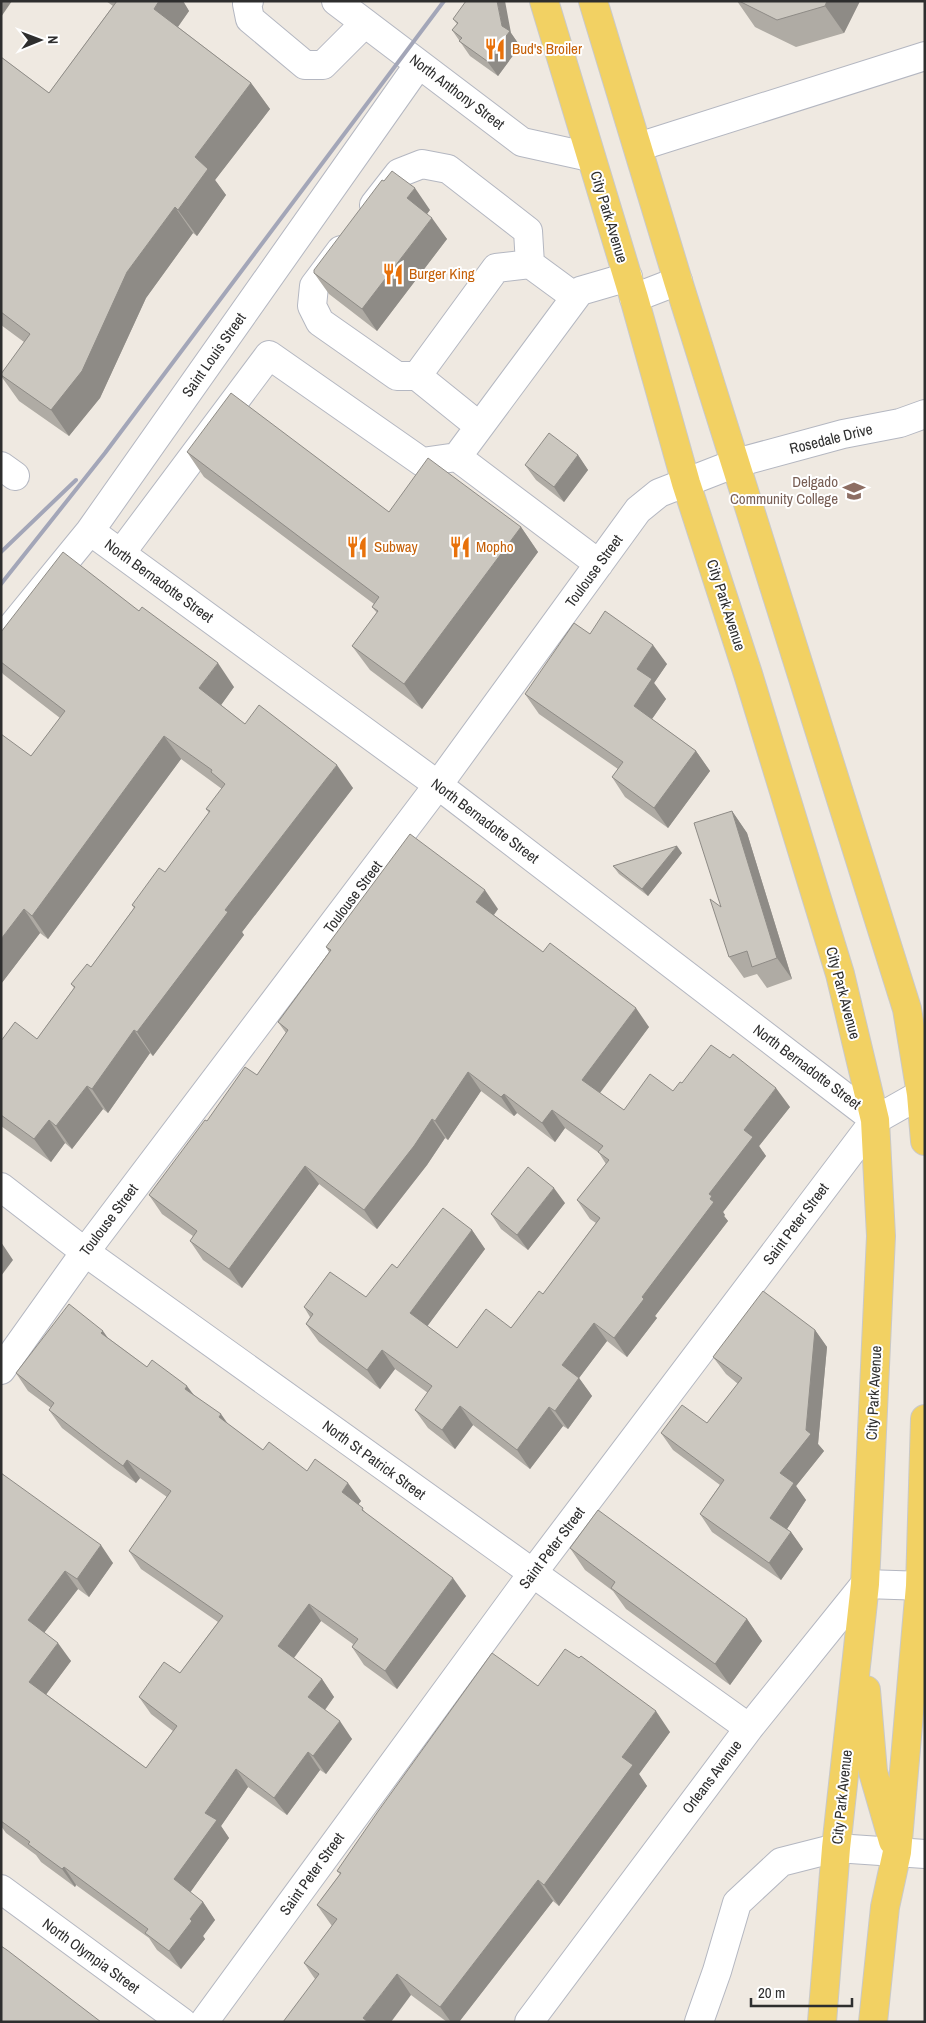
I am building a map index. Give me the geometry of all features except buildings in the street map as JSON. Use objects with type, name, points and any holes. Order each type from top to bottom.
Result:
[{"type":"main road","name":"City Park Avenue","points":[[544,1],[631,287],[686,483],[748,674],[840,974],[875,1120],[881,1236],[865,1584],[836,1848],[822,2022]]},
{"type":"main road","points":[[593,1],[678,281],[908,1009],[921,1094],[925,1141]]},
{"type":"main road","points":[[873,2022],[885,1907],[897,1852],[922,1586],[925,1418]]},
{"type":"main road","points":[[861,1626],[873,1772],[881,1805],[897,1852]]},
{"type":"street","name":"North Anthony Street","points":[[336,1],[522,142],[590,156]]},
{"type":"street","points":[[246,2],[250,19],[305,65],[323,65],[365,23]]},
{"type":"street","points":[[638,147],[925,56]]},
{"type":"street","name":"Saint Louis Street","points":[[1,640],[90,530],[419,64]]},
{"type":"street","points":[[479,426],[417,376],[397,376],[320,322],[312,306],[314,286],[399,173],[422,164],[448,169],[528,230],[530,264]]},
{"type":"street","points":[[417,376],[496,268],[530,264],[575,297]]},
{"type":"street","points":[[121,553],[268,355],[422,462],[457,456],[580,291],[678,281]]},
{"type":"street","name":"Rosedale Drive","points":[[736,463],[925,414]]},
{"type":"street","points":[[457,456],[599,564]]},
{"type":"street","name":"Toulouse Street","points":[[1,1370],[85,1252],[438,785],[638,510],[659,493],[736,463]]},
{"type":"street","name":"North Bernadotte Street","points":[[90,530],[438,785],[875,1120]]},
{"type":"street","name":"Saint Peter Street","points":[[204,2022],[532,1574],[875,1120],[921,1094]]},
{"type":"street","name":"North St Patrick Street","points":[[1,1187],[85,1252],[749,1728]]},
{"type":"street","points":[[865,1584],[922,1586]]},
{"type":"street","name":"Orleans Avenue","points":[[529,2022],[749,1728],[865,1584]]},
{"type":"street","points":[[699,2022],[717,1971],[737,1903],[781,1862],[836,1848],[925,1854]]},
{"type":"street","name":"North Olympia Street","points":[[1,1889],[182,2022]]},
{"type":"railway","points":[[1,584],[105,453],[444,1]]},
{"type":"railway","points":[[1,552],[76,480]]},
{"type":"place","name":"Bud's Broiler","points":[[495,49]]},
{"type":"place","name":"Burger King","points":[[393,274]]},
{"type":"place","name":"Delgado Community College","points":[[854,491]]},
{"type":"place","name":"Subway","points":[[357,547]]},
{"type":"place","name":"Mopho","points":[[460,547]]}]
